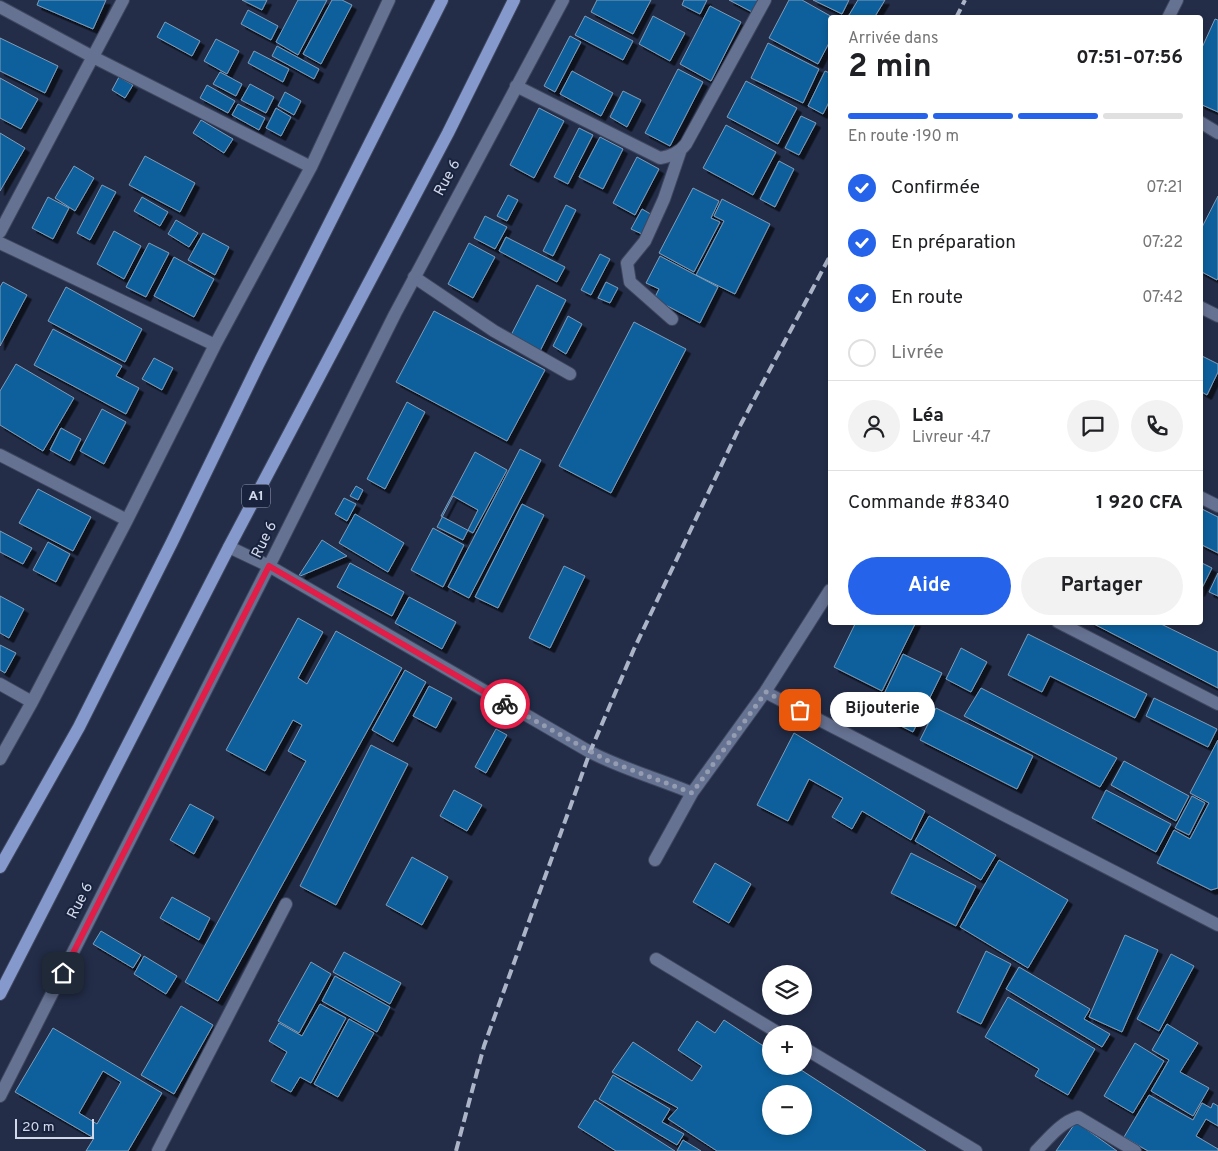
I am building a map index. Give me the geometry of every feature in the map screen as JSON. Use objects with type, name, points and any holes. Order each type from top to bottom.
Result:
[{"type":"main road","points":[[0,867],[83,718],[442,0]]},
{"type":"main road","name":"A1","points":[[0,994],[229,547],[448,133],[514,0]]},
{"type":"street","points":[[0,232],[123,0]]},
{"type":"street","points":[[0,759],[32,702],[127,520],[215,345],[311,167],[389,0]]},
{"type":"street","name":"Rue 6","points":[[0,1096],[414,277],[563,0]]},
{"type":"street","points":[[672,319],[630,282],[627,263],[645,241],[664,199],[680,152],[765,0]]},
{"type":"street","points":[[1170,15],[1177,0]]},
{"type":"street","points":[[0,7],[93,57],[311,167]]},
{"type":"street","points":[[516,86],[660,158],[680,152]]},
{"type":"street","points":[[1203,124],[1218,134]]},
{"type":"street","points":[[0,243],[215,345]]},
{"type":"street","points":[[414,277],[494,331],[570,374]]},
{"type":"street","points":[[1203,308],[1218,316]]},
{"type":"street","points":[[0,455],[127,520]]},
{"type":"street","points":[[1203,498],[1218,506]]},
{"type":"street","points":[[229,547],[269,566],[590,752],[623,767],[692,793]]},
{"type":"street","points":[[655,860],[692,793],[766,692],[828,593]]},
{"type":"street","points":[[1064,625],[1218,704]]},
{"type":"street","points":[[0,684],[32,702]]},
{"type":"street","points":[[766,692],[1218,925]]},
{"type":"street","points":[[158,1151],[286,904]]},
{"type":"street","points":[[656,959],[765,1025]]},
{"type":"street","points":[[812,1053],[976,1151]]},
{"type":"street","points":[[1036,1151],[1070,1119],[1078,1117],[1135,1151]]},
{"type":"building","points":[[39,0],[106,0],[93,29],[37,5]]},
{"type":"building","points":[[242,0],[267,0],[262,10]]},
{"type":"building","points":[[298,0],[327,0],[298,55],[276,42]]},
{"type":"building","points":[[332,0],[342,0],[352,5],[321,64],[303,54]]},
{"type":"building","points":[[597,0],[651,0],[633,34],[591,12]]},
{"type":"building","points":[[684,0],[707,0],[700,14],[682,5]]},
{"type":"building","points":[[729,0],[759,0],[752,12]]},
{"type":"building","points":[[789,0],[802,0],[829,15],[828,45],[818,64],[769,38]]},
{"type":"building","points":[[813,0],[849,0],[842,14]]},
{"type":"building","points":[[858,0],[885,0],[876,15],[849,15]]},
{"type":"building","points":[[710,6],[741,22],[711,81],[680,64]]},
{"type":"building","points":[[248,10],[278,26],[271,40],[241,24]]},
{"type":"building","points":[[585,16],[633,41],[623,60],[575,35]]},
{"type":"building","points":[[653,16],[685,33],[670,61],[639,44]]},
{"type":"building","points":[[1215,19],[1218,20],[1218,112],[1203,105],[1203,45]]},
{"type":"building","points":[[165,22],[200,41],[192,56],[157,37]]},
{"type":"building","points":[[570,36],[581,42],[555,92],[544,86]]},
{"type":"building","points":[[0,38],[58,66],[45,93],[0,71]]},
{"type":"building","points":[[216,39],[239,51],[227,74],[204,61]]},
{"type":"building","points":[[768,43],[819,69],[803,103],[751,78]]},
{"type":"building","points":[[277,46],[319,69],[314,79],[272,56]]},
{"type":"building","points":[[254,51],[289,69],[283,82],[248,63]]},
{"type":"building","points":[[678,69],[703,82],[670,146],[645,133]]},
{"type":"building","points":[[572,71],[613,93],[601,116],[560,94]]},
{"type":"building","points":[[825,71],[828,72],[828,104],[823,114],[808,106]]},
{"type":"building","points":[[220,72],[242,84],[236,96],[213,84]]},
{"type":"building","points":[[119,77],[133,85],[125,98],[112,90]]},
{"type":"building","points":[[0,78],[38,99],[21,129],[0,118]]},
{"type":"building","points":[[746,81],[797,108],[778,144],[727,117]]},
{"type":"building","points":[[250,84],[274,97],[266,113],[241,100]]},
{"type":"building","points":[[207,85],[235,101],[228,113],[200,98]]},
{"type":"building","points":[[623,91],[641,100],[627,127],[610,117]]},
{"type":"building","points":[[285,92],[301,101],[294,115],[278,106]]},
{"type":"building","points":[[238,104],[265,118],[259,130],[232,115]]},
{"type":"building","points":[[276,108],[291,117],[281,136],[266,128]]},
{"type":"building","points":[[539,108],[564,121],[534,178],[510,165]]},
{"type":"building","points":[[801,116],[816,123],[799,155],[785,148]]},
{"type":"building","points":[[201,120],[233,139],[224,153],[193,133]]},
{"type":"building","points":[[726,125],[776,152],[753,195],[703,168]]},
{"type":"building","points":[[579,128],[593,135],[568,184],[554,177]]},
{"type":"building","points":[[0,133],[25,148],[0,191]]},
{"type":"building","points":[[600,137],[623,149],[603,189],[579,177]]},
{"type":"building","points":[[145,156],[195,183],[180,212],[129,185]]},
{"type":"building","points":[[637,157],[659,169],[635,215],[613,203]]},
{"type":"building","points":[[779,161],[794,169],[775,207],[760,199]]},
{"type":"building","points":[[74,166],[94,178],[75,211],[55,198]]},
{"type":"building","points":[[102,185],[116,192],[90,240],[77,233]]},
{"type":"building","points":[[693,188],[719,201],[711,218],[720,222],[694,272],[659,253]]},
{"type":"building","points":[[508,195],[518,200],[507,221],[497,216]]},
{"type":"building","points":[[1218,196],[1217,280],[1203,273],[1203,225]]},
{"type":"building","points":[[48,197],[69,208],[53,239],[32,228]]},
{"type":"building","points":[[142,197],[168,212],[160,226],[134,211]]},
{"type":"building","points":[[722,199],[770,224],[735,294],[696,275],[724,221],[714,216]]},
{"type":"building","points":[[566,205],[576,210],[553,256],[543,251]]},
{"type":"building","points":[[642,209],[654,216],[644,235],[631,229]]},
{"type":"building","points":[[485,216],[507,227],[495,249],[474,238]]},
{"type":"building","points":[[176,220],[198,233],[189,247],[168,234]]},
{"type":"building","points":[[114,231],[141,246],[124,279],[97,264]]},
{"type":"building","points":[[203,233],[229,247],[215,275],[188,260]]},
{"type":"building","points":[[506,237],[565,267],[557,282],[499,251]]},
{"type":"building","points":[[149,243],[169,253],[146,297],[126,287]]},
{"type":"building","points":[[469,243],[495,257],[473,298],[448,284]]},
{"type":"building","points":[[600,254],[610,259],[591,295],[581,290]]},
{"type":"building","points":[[660,256],[718,287],[700,323],[654,299],[659,289],[646,283]]},
{"type":"building","points":[[174,257],[214,279],[194,317],[154,296]]},
{"type":"building","points":[[3,282],[27,295],[0,346],[0,287]]},
{"type":"building","points":[[606,282],[618,288],[610,303],[598,298]]},
{"type":"building","points":[[537,285],[566,300],[539,353],[510,337]]},
{"type":"building","points":[[66,287],[142,329],[125,362],[48,321]]},
{"type":"building","points":[[434,311],[545,370],[507,441],[396,382]]},
{"type":"building","points":[[568,316],[582,324],[566,354],[553,346]]},
{"type":"building","points":[[634,322],[686,349],[611,493],[559,466]]},
{"type":"building","points":[[53,329],[122,366],[116,376],[139,388],[126,414],[34,365]]},
{"type":"building","points":[[1203,356],[1218,364],[1218,372],[1207,395],[1203,393]]},
{"type":"building","points":[[154,358],[173,368],[162,390],[142,379]]},
{"type":"building","points":[[16,364],[74,398],[43,451],[0,425],[0,391]]},
{"type":"building","points":[[407,402],[425,412],[385,489],[367,479]]},
{"type":"building","points":[[102,409],[126,422],[104,464],[80,451]]},
{"type":"building","points":[[61,428],[81,439],[70,461],[50,450]]},
{"type":"building","points":[[520,449],[541,460],[469,598],[448,587]]},
{"type":"building","points":[[475,452],[507,470],[473,533],[441,516]]},
{"type":"building","points":[[356,486],[363,490],[358,500],[350,496]]},
{"type":"building","points":[[38,489],[91,517],[73,551],[19,523]]},
{"type":"building","points":[[453,496],[478,510],[463,540],[437,527]]},
{"type":"building","points":[[344,498],[356,504],[347,521],[335,514]]},
{"type":"building","points":[[522,504],[544,515],[498,608],[475,597]]},
{"type":"building","points":[[1203,510],[1218,517],[1218,553],[1203,546]]},
{"type":"building","points":[[355,514],[404,543],[388,572],[339,543]]},
{"type":"building","points":[[433,528],[464,545],[443,587],[411,570]]},
{"type":"building","points":[[0,531],[32,548],[23,564],[0,552]]},
{"type":"building","points":[[322,540],[347,556],[298,577]]},
{"type":"building","points":[[48,542],[70,554],[56,582],[33,570]]},
{"type":"building","points":[[350,563],[404,592],[392,616],[337,587]]},
{"type":"building","points":[[1203,564],[1212,568],[1203,586]]},
{"type":"building","points":[[564,566],[585,576],[550,648],[529,638]]},
{"type":"building","points":[[1218,573],[1218,596],[1209,592]]},
{"type":"building","points":[[0,596],[24,609],[9,638],[0,633]]},
{"type":"building","points":[[409,597],[456,622],[442,649],[395,623]]},
{"type":"building","points":[[298,618],[323,632],[298,678],[307,684],[336,631],[402,668],[218,1001],[185,982],[306,761],[288,751],[302,725],[293,720],[265,771],[226,750]]},
{"type":"building","points":[[855,625],[915,625],[882,691],[834,667]]},
{"type":"building","points":[[1096,625],[1163,625],[1218,652],[1218,688]]},
{"type":"building","points":[[1028,634],[1147,694],[1135,718],[1050,676],[1042,692],[1008,675]]},
{"type":"building","points":[[0,645],[16,653],[5,673],[0,670]]},
{"type":"building","points":[[961,648],[987,662],[971,692],[946,679]]},
{"type":"building","points":[[903,654],[942,673],[913,732],[875,713]]},
{"type":"building","points":[[405,670],[426,682],[393,742],[372,730]]},
{"type":"building","points":[[429,686],[452,698],[436,728],[413,716]]},
{"type":"building","points":[[981,688],[1117,758],[1100,787],[964,716]]},
{"type":"building","points":[[1154,698],[1217,729],[1208,747],[1146,716]]},
{"type":"building","points":[[936,708],[1033,756],[1017,789],[920,740]]},
{"type":"building","points":[[496,729],[507,735],[486,773],[475,767]]},
{"type":"building","points":[[794,733],[925,811],[911,840],[862,811],[852,829],[832,817],[843,798],[809,779],[788,821],[757,805]]},
{"type":"building","points":[[1218,740],[1218,888],[1211,890],[1157,863],[1174,830],[1190,839],[1209,803],[1190,793]]},
{"type":"building","points":[[371,745],[408,764],[336,905],[300,886]]},
{"type":"building","points":[[1124,761],[1189,796],[1176,821],[1111,785]]},
{"type":"building","points":[[454,790],[482,805],[467,831],[440,816]]},
{"type":"building","points":[[1106,790],[1171,824],[1156,852],[1092,818]]},
{"type":"building","points":[[1192,796],[1205,803],[1189,835],[1175,828]]},
{"type":"building","points":[[190,804],[214,817],[194,854],[170,840]]},
{"type":"building","points":[[929,816],[996,855],[981,880],[915,841]]},
{"type":"building","points":[[911,853],[976,886],[956,926],[891,893]]},
{"type":"building","points":[[412,857],[448,877],[422,925],[386,905]]},
{"type":"building","points":[[999,860],[1068,900],[1028,968],[960,927]]},
{"type":"building","points":[[715,863],[751,884],[729,923],[693,902]]},
{"type":"building","points":[[172,897],[210,918],[199,940],[160,918]]},
{"type":"building","points":[[101,931],[141,955],[133,968],[93,944]]},
{"type":"building","points":[[1125,935],[1158,950],[1122,1032],[1089,1017]]},
{"type":"building","points":[[986,951],[1011,964],[981,1024],[957,1012]]},
{"type":"building","points":[[344,952],[401,983],[390,1004],[333,972]]},
{"type":"building","points":[[1171,954],[1194,966],[1159,1031],[1137,1019]]},
{"type":"building","points":[[144,956],[177,976],[166,994],[134,974]]},
{"type":"building","points":[[311,962],[331,974],[299,1033],[278,1021]]},
{"type":"building","points":[[1019,967],[1090,1009],[1084,1019],[1110,1034],[1102,1047],[1006,989]]},
{"type":"building","points":[[335,976],[390,1007],[377,1032],[322,1001]]},
{"type":"building","points":[[1008,997],[1095,1049],[1068,1095],[1035,1076],[1039,1069],[985,1037]]},
{"type":"building","points":[[320,1004],[346,1018],[311,1083],[300,1077],[291,1092],[271,1081],[287,1052],[269,1041],[279,1023],[302,1036]]},
{"type":"building","points":[[181,1006],[213,1025],[174,1094],[141,1075]]},
{"type":"building","points":[[349,1019],[374,1033],[338,1097],[314,1084]]},
{"type":"building","points":[[724,1020],[762,1045],[762,1075],[809,1075],[926,1151],[717,1151],[668,1119],[678,1108],[612,1072],[633,1042],[692,1081],[702,1066],[678,1050],[697,1021],[715,1033]]},
{"type":"building","points":[[1167,1024],[1198,1043],[1180,1072],[1209,1088],[1193,1116],[1151,1091],[1169,1060],[1152,1050]]},
{"type":"building","points":[[53,1028],[162,1093],[128,1151],[86,1151],[94,1138],[15,1092]],"holes":[[[103,1071],[121,1082],[97,1124],[79,1113]]]},
{"type":"building","points":[[1135,1043],[1164,1061],[1133,1113],[1104,1096]]},
{"type":"building","points":[[613,1075],[670,1109],[662,1122],[684,1134],[677,1145],[599,1099]]},
{"type":"building","points":[[1149,1095],[1193,1120],[1202,1103],[1211,1108],[1213,1103],[1218,1106],[1218,1126],[1206,1119],[1196,1136],[1218,1149],[1218,1151],[1148,1151],[1124,1137]]},
{"type":"building","points":[[595,1100],[675,1151],[616,1151],[578,1127]]},
{"type":"building","points":[[1076,1122],[1117,1151],[1056,1151]]},
{"type":"building","points":[[683,1140],[701,1151],[677,1151]]},
{"type":"railway","points":[[958,15],[965,0]]},
{"type":"railway","points":[[456,1151],[484,1046],[590,752],[634,649],[741,424],[828,260]]},
{"type":"way so far","points":[[505,704],[606,760],[692,793],[766,692],[800,710]]},
{"type":"place","name":"Bijouterie","points":[[800,710]]},
{"type":"route","points":[[63,973],[269,566],[505,704]]}]
